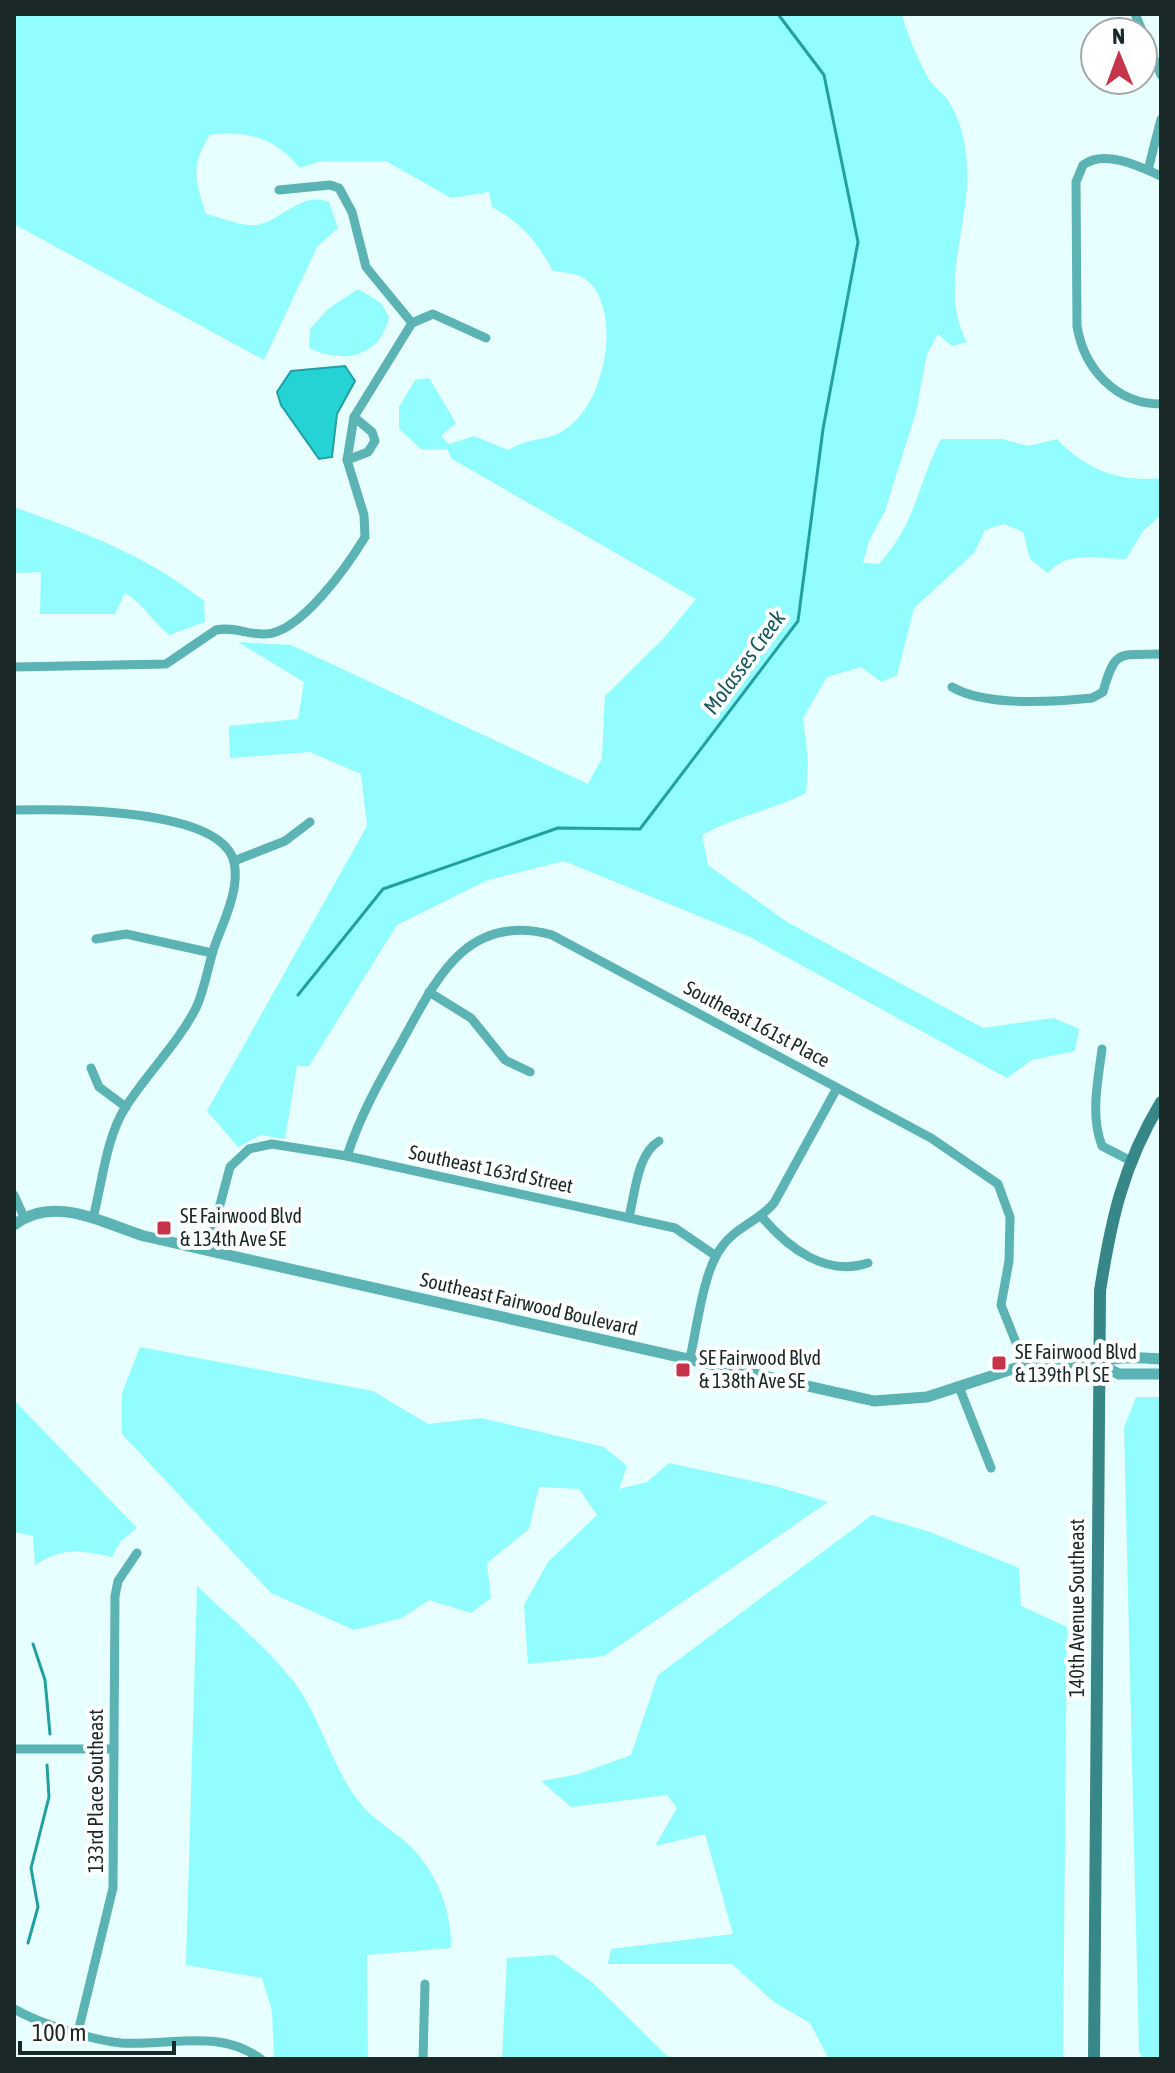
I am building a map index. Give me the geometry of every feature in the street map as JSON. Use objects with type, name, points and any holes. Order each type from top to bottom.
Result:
[{"type":"main road","name":"140th Avenue Southeast","points":[[1094,2059],[1100,1291],[1109,1235],[1129,1160],[1161,1102]]},
{"type":"street","points":[[1135,14],[1161,75]]},
{"type":"street","points":[[1148,170],[1161,119]]},
{"type":"street","points":[[1157,404],[1121,394],[1100,378],[1079,339],[1076,182],[1080,169],[1092,160],[1103,158],[1161,176]]},
{"type":"street","points":[[279,190],[330,185],[339,188],[352,212],[366,267],[412,323]]},
{"type":"street","points":[[14,667],[166,664],[216,630],[226,628],[265,635],[288,628],[326,589],[365,537],[364,515],[347,460],[354,417],[412,323],[433,314],[486,338]]},
{"type":"street","points":[[347,460],[368,452],[375,441],[372,432],[354,417]]},
{"type":"street","points":[[952,687],[968,695],[992,700],[1092,698],[1103,692],[1108,668],[1117,658],[1161,654]]},
{"type":"street","points":[[14,810],[115,810],[202,831],[227,847],[234,861],[233,891],[197,1007],[163,1062],[126,1107],[118,1123],[93,1218]]},
{"type":"street","points":[[234,861],[285,841],[310,822]]},
{"type":"street","name":"Southeast 161st Place","points":[[429,992],[449,963],[487,936],[525,930],[552,935],[931,1138],[998,1184],[1010,1217],[1009,1261],[1001,1305],[1025,1365]]},
{"type":"street","points":[[96,939],[126,934],[212,953]]},
{"type":"street","points":[[347,1156],[359,1118],[429,992],[471,1018],[505,1060],[530,1072]]},
{"type":"street","points":[[1102,1049],[1095,1115],[1097,1133],[1102,1146],[1129,1160]]},
{"type":"street","points":[[91,1068],[99,1087],[126,1107]]},
{"type":"street","points":[[690,1358],[716,1256],[730,1238],[762,1217],[837,1088]]},
{"type":"street","points":[[629,1217],[643,1160],[651,1146],[659,1141]]},
{"type":"street","name":"Southeast 163rd Street","points":[[208,1250],[230,1167],[249,1149],[272,1144],[347,1156],[675,1228],[716,1256]]},
{"type":"street","points":[[14,1195],[24,1217],[14,1225]]},
{"type":"street","name":"Southeast Fairwood Boulevard","points":[[24,1217],[63,1211],[144,1236],[874,1401],[909,1401],[959,1387],[1025,1365],[1039,1354],[1077,1354],[1119,1374],[1161,1374]]},
{"type":"street","points":[[762,1217],[781,1240],[808,1257],[841,1267],[868,1263]]},
{"type":"street","name":"Southeast Fairwood Boulevard","points":[[1098,1364],[1120,1358],[1161,1359]]},
{"type":"street","points":[[959,1387],[991,1468]]},
{"type":"street","name":"133rd Place Southeast","points":[[78,2032],[113,1888],[115,1596],[118,1581],[137,1553]]},
{"type":"street","points":[[14,1749],[114,1749]]},
{"type":"street","points":[[423,2059],[425,1984]]},
{"type":"street","points":[[14,2009],[27,2017],[122,2043],[213,2040],[237,2044],[261,2059]]},
{"type":"shaded area","points":[[14,14],[902,14],[920,61],[929,79],[952,107],[964,140],[967,190],[957,257],[955,301],[967,342],[952,346],[938,334],[927,354],[916,412],[885,511],[869,541],[863,563],[879,564],[902,533],[941,439],[1002,439],[1029,446],[1057,439],[1079,458],[1104,472],[1131,478],[1161,478],[1161,515],[1143,531],[1126,559],[1074,558],[1048,573],[1030,559],[1023,532],[1004,524],[985,530],[974,553],[914,608],[897,675],[882,682],[861,667],[827,677],[803,718],[808,761],[806,793],[702,835],[708,865],[787,922],[983,1028],[1054,1018],[1079,1029],[1075,1051],[1032,1060],[1007,1078],[750,937],[564,861],[488,880],[397,925],[309,1066],[297,1066],[285,1139],[261,1135],[238,1147],[207,1111],[367,826],[361,774],[310,752],[230,758],[229,726],[298,719],[304,682],[238,642],[291,645],[588,784],[602,758],[605,696],[663,639],[696,599],[452,459],[447,449],[421,449],[399,429],[399,407],[415,380],[429,378],[456,423],[441,436],[449,444],[474,436],[508,450],[552,436],[569,427],[595,390],[607,334],[600,299],[584,278],[553,271],[527,234],[492,207],[489,192],[451,198],[386,161],[322,161],[300,168],[281,149],[260,138],[237,134],[210,135],[199,155],[196,173],[206,214],[257,225],[301,203],[319,200],[329,202],[338,228],[317,247],[264,360],[14,224]]},
{"type":"shaded area","points":[[358,289],[381,303],[389,317],[377,341],[369,349],[347,356],[335,356],[309,348],[310,329],[328,309]]},
{"type":"shaded area","points":[[345,366],[355,381],[337,414],[332,457],[319,459],[281,405],[277,392],[291,371]]},
{"type":"shaded area","points":[[14,507],[89,535],[160,571],[204,601],[205,622],[169,635],[125,593],[115,614],[40,614],[41,572],[14,573]]},
{"type":"shaded area","points":[[140,1347],[373,1391],[428,1424],[481,1418],[604,1447],[627,1466],[619,1489],[647,1482],[669,1463],[775,1486],[828,1502],[604,1656],[528,1664],[524,1605],[548,1562],[597,1515],[579,1489],[539,1487],[529,1529],[487,1563],[491,1598],[471,1613],[429,1600],[402,1618],[354,1630],[271,1593],[122,1434],[122,1393]]},
{"type":"shaded area","points":[[1136,1397],[1161,1397],[1161,2059],[1143,2059],[1139,2052],[1124,1428]]},
{"type":"shaded area","points":[[14,1400],[137,1528],[120,1542],[112,1557],[72,1552],[54,1555],[35,1565],[33,1536],[14,1532]]},
{"type":"shaded area","points":[[872,1515],[930,1532],[1019,1568],[1021,1606],[1067,1627],[1063,2059],[829,2059],[810,2023],[774,2002],[732,1964],[608,1964],[611,1949],[733,1934],[705,1834],[655,1846],[677,1808],[667,1795],[571,1807],[541,1781],[579,1774],[631,1755],[658,1675]]},
{"type":"shaded area","points":[[197,1586],[289,1676],[309,1707],[350,1789],[379,1822],[406,1842],[421,1859],[442,1895],[449,1921],[451,1948],[367,1955],[368,2059],[274,2059],[272,2011],[262,1978],[186,1965]]},
{"type":"shaded area","points":[[554,1955],[593,1983],[670,2059],[502,2059],[507,1958]]},
{"type":"waterway","name":"Molasses Creek","points":[[298,995],[383,889],[558,828],[640,829],[798,621],[823,429],[858,242],[824,75],[778,14]]},
{"type":"waterway","name":"Molasses Creek","points":[[33,1644],[45,1680],[50,1734]]},
{"type":"waterway","name":"Molasses Creek","points":[[28,1943],[38,1907],[31,1868],[49,1797],[47,1765]]},
{"type":"place","name":"SE Fairwood Blvd & 134th Ave SE","points":[[164,1228]]},
{"type":"place","name":"SE Fairwood Blvd & 139th Pl SE","points":[[999,1363]]},
{"type":"place","name":"SE Fairwood Blvd & 138th Ave SE","points":[[683,1370]]}]
